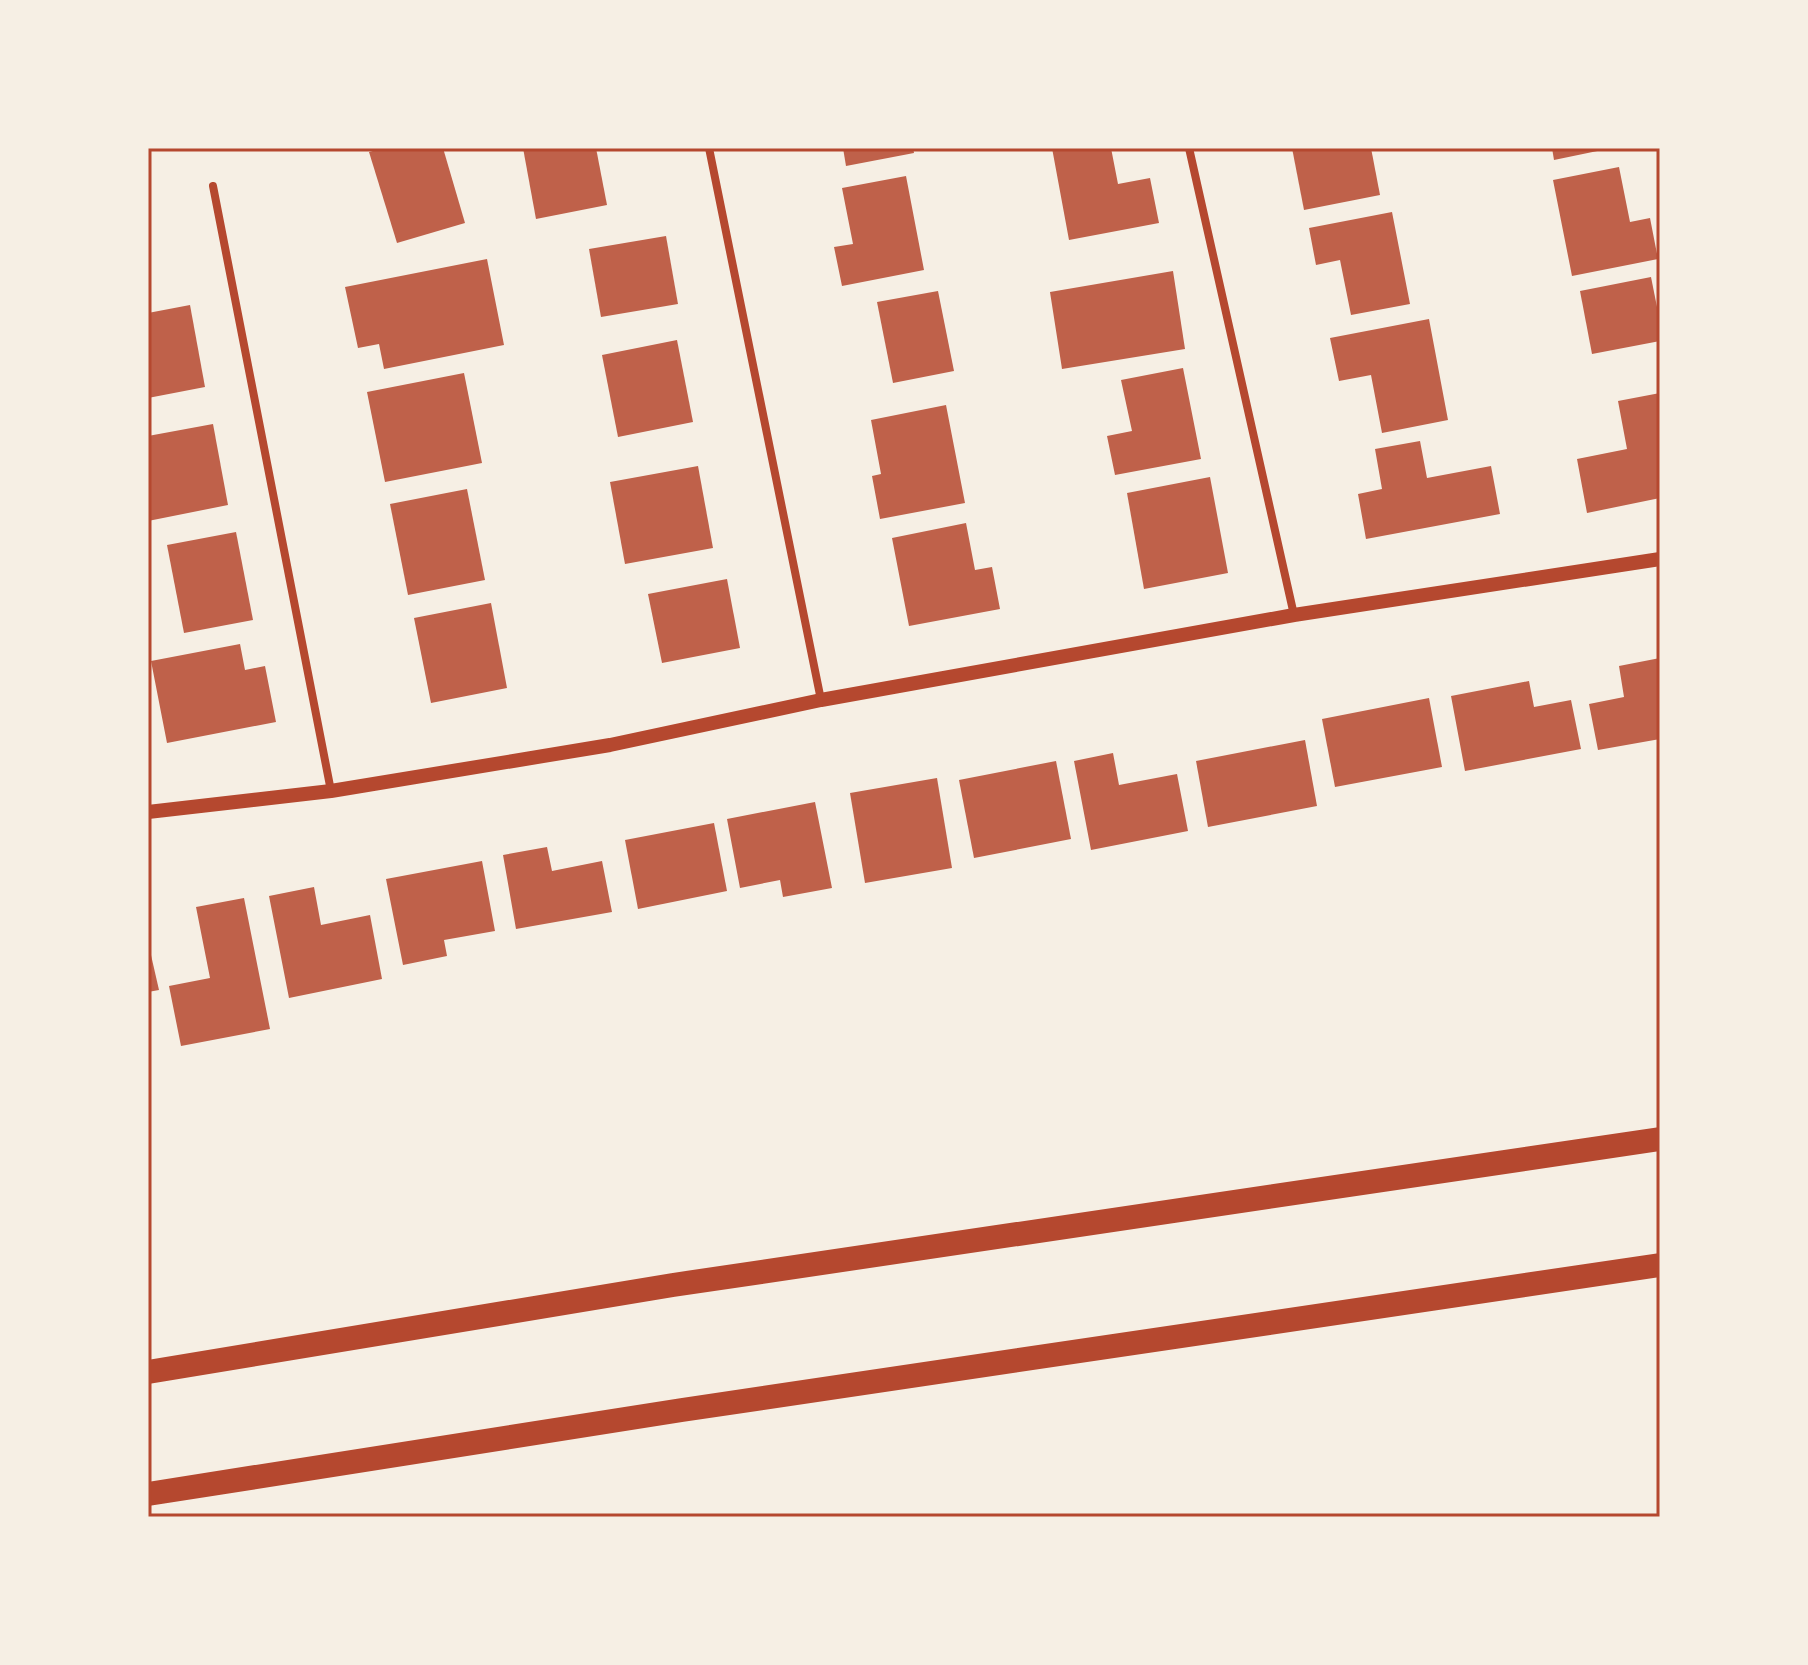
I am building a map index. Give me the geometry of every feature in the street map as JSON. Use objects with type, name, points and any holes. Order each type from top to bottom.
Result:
[{"type":"highway","points":[[148,1372],[673,1285],[1660,1139]]},
{"type":"highway","points":[[148,1494],[697,1407],[1660,1265]]},
{"type":"street","points":[[709,148],[821,700]]},
{"type":"street","points":[[1189,148],[1294,615]]},
{"type":"street","points":[[213,186],[331,791]]},
{"type":"street","points":[[148,812],[331,791],[610,745],[821,700],[1294,615],[1660,559]]},
{"type":"building","points":[[384,148],[443,148],[465,223],[397,243],[369,152]]},
{"type":"building","points":[[523,148],[596,148],[607,205],[536,219]]},
{"type":"building","points":[[843,148],[913,148],[914,153],[846,166]]},
{"type":"building","points":[[1052,148],[1111,148],[1118,184],[1150,178],[1159,223],[1069,240]]},
{"type":"building","points":[[1292,148],[1371,148],[1380,195],[1304,210]]},
{"type":"building","points":[[1552,148],[1607,148],[1607,149],[1554,160]]},
{"type":"building","points":[[1619,167],[1630,222],[1650,218],[1658,259],[1572,276],[1553,180]]},
{"type":"building","points":[[906,176],[924,270],[842,286],[834,247],[853,244],[842,188]]},
{"type":"building","points":[[1392,212],[1410,304],[1351,315],[1340,260],[1316,265],[1309,228]]},
{"type":"building","points":[[666,236],[678,304],[601,317],[589,249]]},
{"type":"building","points":[[487,259],[504,345],[384,369],[379,344],[358,348],[345,287]]},
{"type":"building","points":[[1173,271],[1185,349],[1062,369],[1050,292]]},
{"type":"building","points":[[1651,277],[1660,322],[1660,341],[1592,354],[1580,291]]},
{"type":"building","points":[[938,291],[954,371],[893,383],[877,302]]},
{"type":"building","points":[[190,305],[205,387],[148,398],[148,313]]},
{"type":"building","points":[[1429,319],[1448,420],[1382,433],[1371,375],[1339,381],[1330,338]]},
{"type":"building","points":[[677,340],[693,422],[618,437],[602,355]]},
{"type":"building","points":[[1183,368],[1201,459],[1115,475],[1107,436],[1132,431],[1121,380]]},
{"type":"building","points":[[464,373],[482,463],[385,482],[367,392]]},
{"type":"building","points":[[1660,393],[1660,498],[1587,513],[1577,459],[1627,449],[1618,401]]},
{"type":"building","points":[[946,405],[965,503],[880,519],[872,476],[881,474],[871,420]]},
{"type":"building","points":[[213,424],[228,505],[148,521],[148,436]]},
{"type":"building","points":[[1420,441],[1427,478],[1491,466],[1500,514],[1366,539],[1358,494],[1382,489],[1375,449]]},
{"type":"building","points":[[698,466],[713,548],[625,564],[610,482]]},
{"type":"building","points":[[1210,477],[1228,573],[1144,589],[1127,493]]},
{"type":"building","points":[[467,489],[485,580],[408,595],[390,504]]},
{"type":"building","points":[[966,523],[975,570],[992,567],[1000,609],[909,626],[892,538]]},
{"type":"building","points":[[236,532],[253,620],[184,633],[167,545]]},
{"type":"building","points":[[727,579],[740,648],[662,663],[648,594]]},
{"type":"building","points":[[491,603],[507,688],[431,703],[414,618]]},
{"type":"building","points":[[240,644],[245,670],[265,666],[276,722],[167,743],[151,661]]},
{"type":"building","points":[[1660,658],[1660,739],[1598,750],[1589,704],[1624,697],[1619,666]]},
{"type":"building","points":[[1529,681],[1534,707],[1571,700],[1581,749],[1465,771],[1451,696]]},
{"type":"building","points":[[1429,698],[1442,767],[1335,787],[1322,719]]},
{"type":"building","points":[[1305,740],[1317,806],[1208,827],[1196,761]]},
{"type":"building","points":[[1113,753],[1119,785],[1177,774],[1188,831],[1091,850],[1074,761]]},
{"type":"building","points":[[1056,761],[1071,839],[974,858],[959,780]]},
{"type":"building","points":[[937,778],[952,868],[865,883],[850,793]]},
{"type":"building","points":[[815,802],[832,888],[783,897],[780,880],[740,888],[727,819]]},
{"type":"building","points":[[714,823],[727,891],[638,909],[625,840]]},
{"type":"building","points":[[547,847],[552,871],[602,861],[612,912],[516,929],[503,855]]},
{"type":"building","points":[[482,861],[495,931],[444,940],[447,956],[403,965],[386,879]]},
{"type":"building","points":[[314,887],[321,925],[370,915],[382,979],[289,998],[269,896]]},
{"type":"building","points":[[244,898],[270,1029],[181,1046],[169,986],[210,978],[196,907]]},
{"type":"building","points":[[148,942],[159,990],[148,992]]}]
